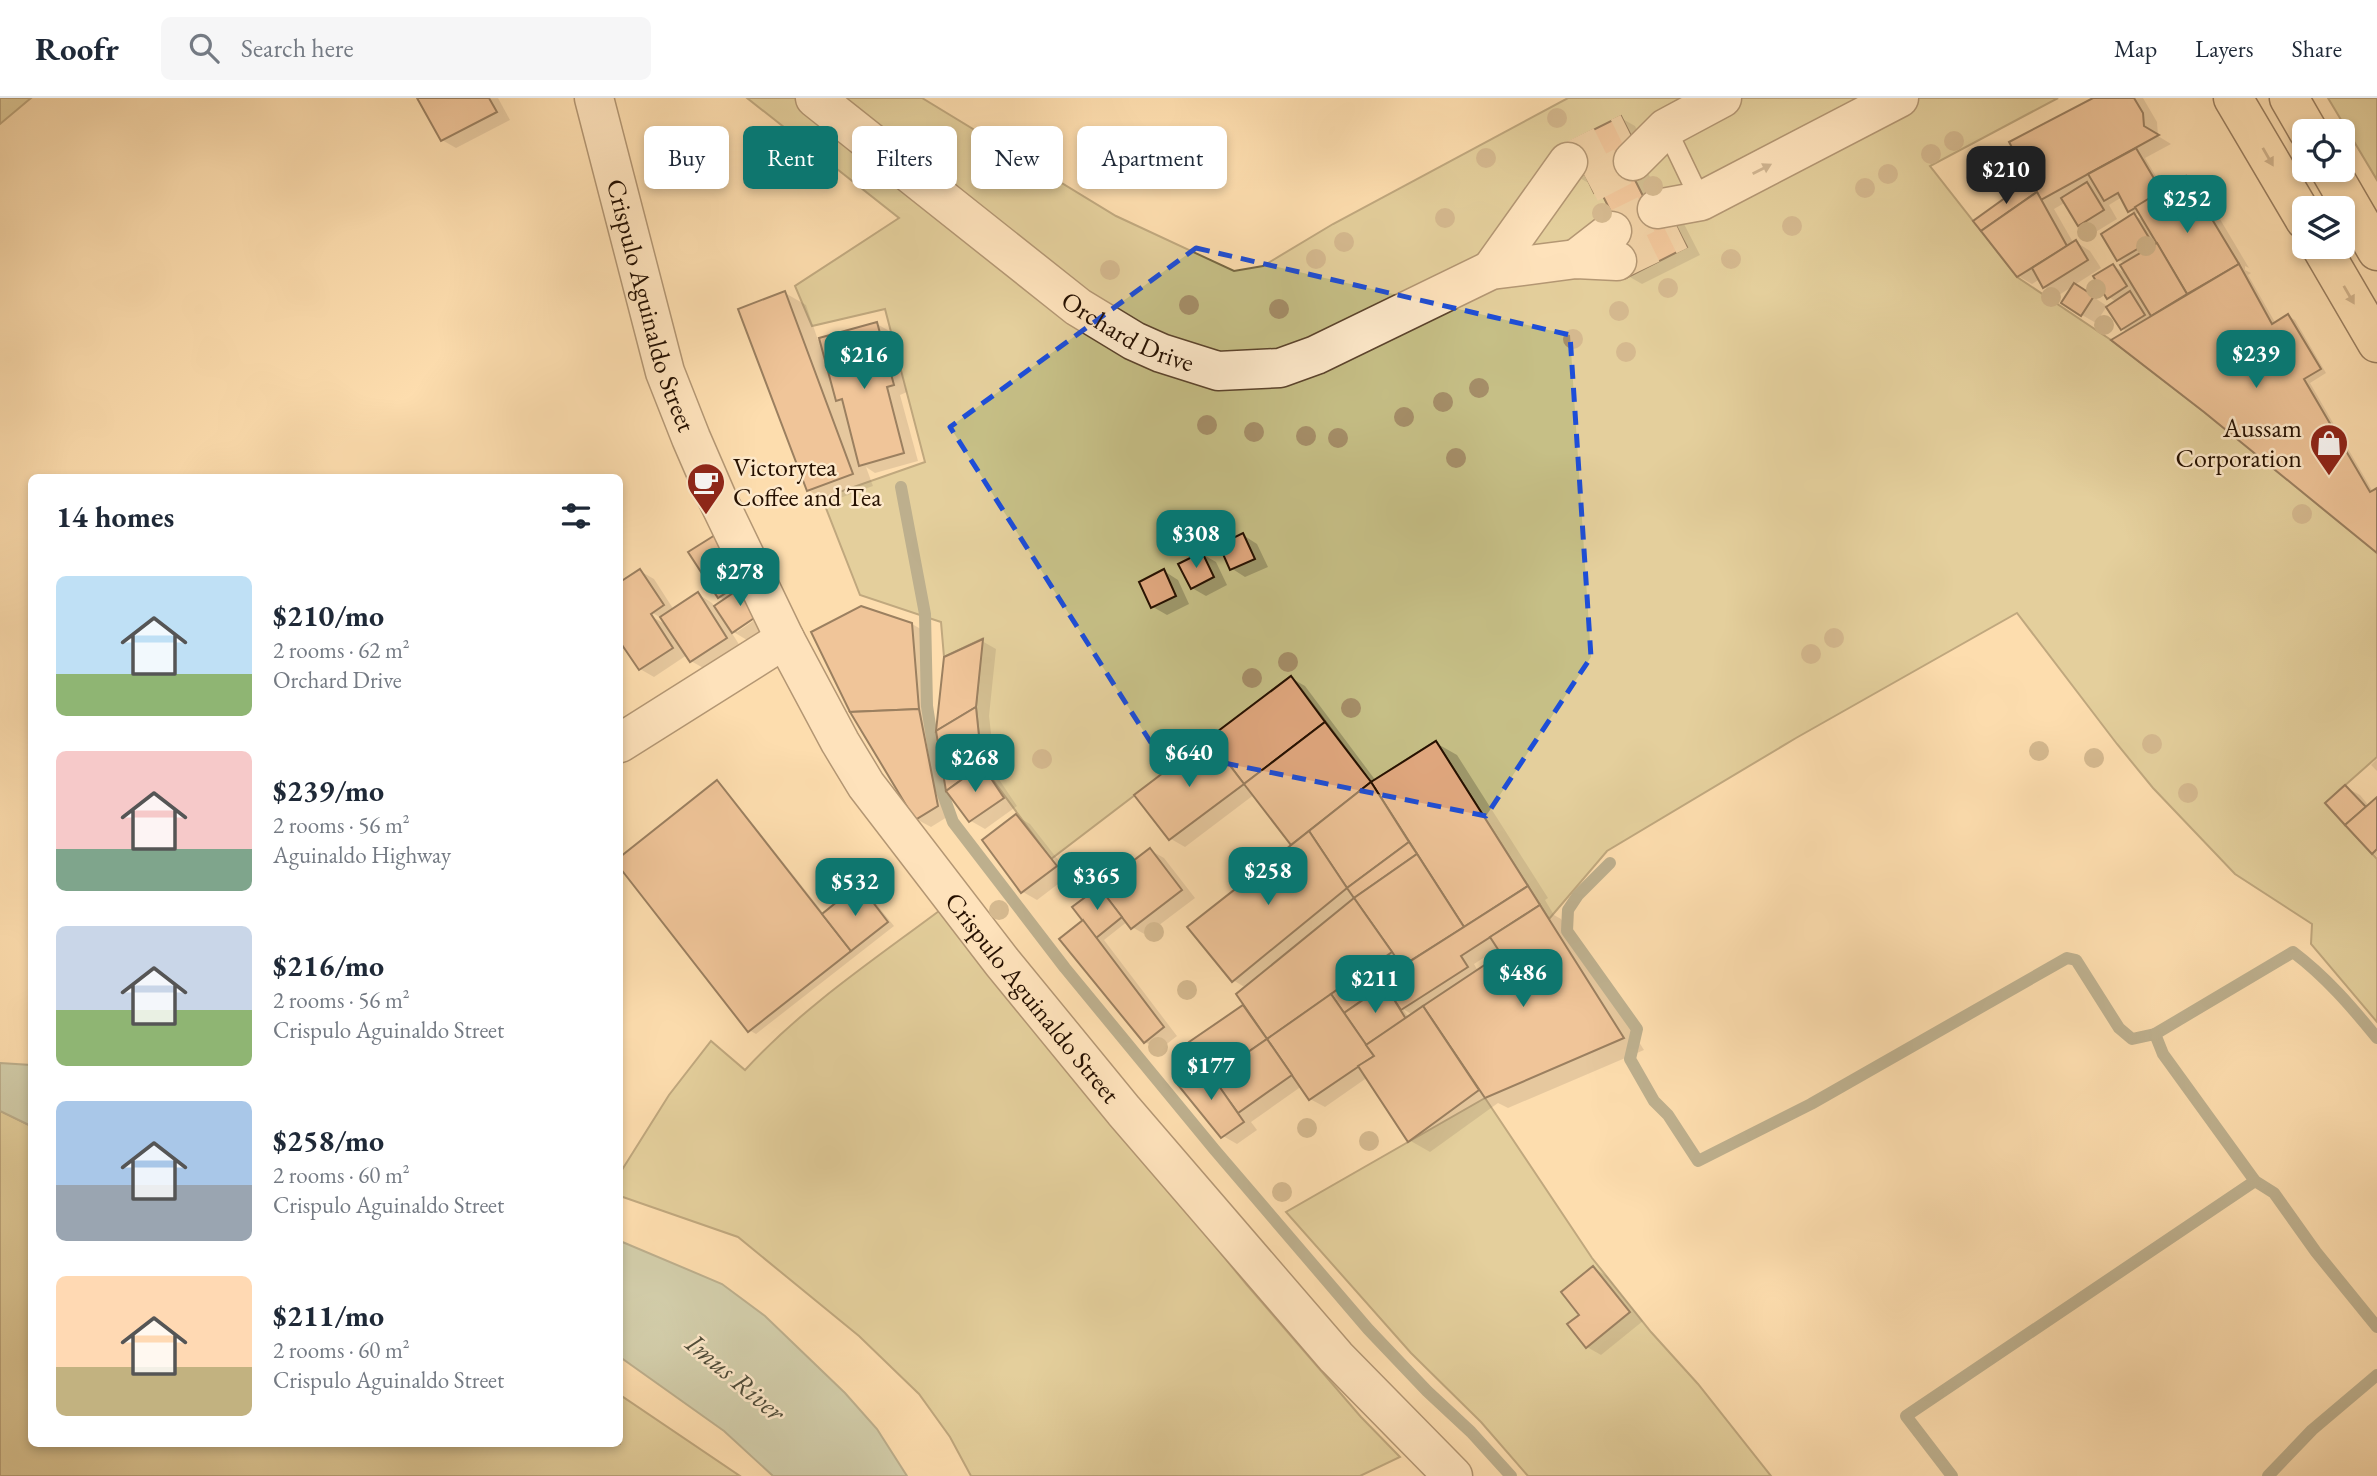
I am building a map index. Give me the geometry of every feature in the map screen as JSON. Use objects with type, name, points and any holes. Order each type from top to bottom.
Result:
[{"type":"highway","points":[[2233,98],[2292,198]]},
{"type":"highway","points":[[2288,98],[2301,119]]},
{"type":"highway","points":[[2337,182],[2377,251]]},
{"type":"highway","points":[[2328,259],[2377,342]]},
{"type":"street","name":"Crispulo Aguinaldo Street","points":[[594,98],[665,372],[717,498],[785,639],[866,785],[1002,962],[1124,1111],[1336,1357],[1452,1476]]},
{"type":"street","name":"Orchard Drive","points":[[815,98],[1047,284],[1115,330],[1161,354],[1218,371],[1280,368],[1316,355],[1491,270],[1576,259],[1615,246]]},
{"type":"street","points":[[1643,140],[1722,98]]},
{"type":"street","points":[[1668,220],[1899,98]]},
{"type":"street","name":"Orchard Drive","points":[[1491,270],[1544,197],[1579,173]]},
{"type":"street","points":[[623,741],[785,639]]},
{"type":"lane","points":[[1643,140],[1701,201]]},
{"type":"highlighted area","points":[[1196,248],[1570,335],[1591,657],[1486,816],[1155,749],[950,427]]},
{"type":"shaded area","points":[[0,98],[31,98],[0,124]]},
{"type":"shaded area","points":[[747,98],[922,98],[971,128],[971,189],[1063,189],[1063,184],[1116,216],[1234,271],[1263,266],[1333,224],[1568,98],[2058,98],[1930,166],[2017,277],[2111,340],[2377,553],[2377,757],[2325,803],[2377,859],[2377,1022],[2311,944],[2312,924],[2235,874],[2153,788],[2017,613],[1796,738],[1607,851],[1549,919],[1436,741],[1371,782],[1291,676],[1051,859],[982,765],[976,707],[982,639],[944,657],[941,622],[860,595],[822,498],[925,462],[885,309],[812,326],[795,286],[899,218],[862,189],[957,189],[957,126],[852,126],[852,181],[838,170],[838,126],[782,126]]},
{"type":"shaded area","points":[[2328,98],[2377,98],[2377,180],[2355,143],[2355,119],[2341,119]]},
{"type":"shaded area","points":[[939,911],[1247,1285],[1361,1417],[1400,1457],[1360,1476],[971,1476],[950,1437],[919,1394],[859,1336],[738,1237],[623,1197],[623,1168],[669,1095],[711,1041],[745,1070],[790,1026],[863,967]]},
{"type":"shaded area","points":[[1485,1098],[1592,1258],[1771,1476],[1528,1476],[1481,1422],[1411,1353],[1286,1212]]},
{"type":"shaded area","points":[[0,1111],[28,1125],[28,1447],[623,1447],[623,1397],[740,1476],[0,1476]]},
{"type":"water","points":[[0,1063],[28,1065],[28,1125],[0,1111]]},
{"type":"water","name":"Imus River","points":[[623,1242],[722,1284],[765,1316],[845,1393],[877,1429],[907,1476],[773,1476],[724,1431],[623,1359]]},
{"type":"building","points":[[417,98],[489,98],[497,112],[441,141]]},
{"type":"building","points":[[2093,98],[2134,98],[2143,113],[2144,126],[2159,135],[2041,200],[2009,142]]},
{"type":"building","points":[[1621,116],[1637,148],[1632,174],[1646,202],[1670,214],[1687,247],[1626,278],[1614,218],[1600,190],[1594,193],[1585,174],[1576,178],[1561,146]]},
{"type":"building","points":[[2136,148],[2162,192],[2128,212],[2118,193],[2104,201],[2088,174]]},
{"type":"building","points":[[2186,176],[2239,264],[2187,294],[2135,207]]},
{"type":"building","points":[[2030,180],[2037,192],[1981,231],[1973,221]]},
{"type":"building","points":[[2087,182],[2104,210],[2078,226],[2061,198]]},
{"type":"building","points":[[2037,192],[2067,246],[2017,277],[1981,231]]},
{"type":"building","points":[[2134,213],[2151,241],[2117,261],[2101,234]]},
{"type":"building","points":[[2076,240],[2088,260],[2043,288],[2032,268]]},
{"type":"building","points":[[2157,243],[2187,294],[2151,316],[2120,265]]},
{"type":"building","points":[[2113,264],[2127,286],[2107,299],[2093,276]]},
{"type":"building","points":[[2239,264],[2272,324],[2288,314],[2321,369],[2304,379],[2370,492],[2377,488],[2377,553],[2111,340]]},
{"type":"building","points":[[2074,283],[2094,296],[2081,316],[2061,303]]},
{"type":"building","points":[[785,291],[853,474],[807,491],[738,309]]},
{"type":"building","points":[[2130,291],[2145,315],[2121,330],[2106,307]]},
{"type":"building","points":[[877,322],[894,385],[887,387],[904,453],[859,466],[842,399],[836,401],[819,338]]},
{"type":"building","points":[[723,530],[753,575],[718,598],[688,552]]},
{"type":"building","points":[[1243,533],[1255,559],[1230,570],[1219,545]]},
{"type":"building","points":[[1202,552],[1214,577],[1191,589],[1178,564]]},
{"type":"building","points":[[640,569],[664,605],[651,614],[673,648],[639,670],[623,646],[623,580]]},
{"type":"building","points":[[1164,569],[1176,596],[1151,608],[1139,582]]},
{"type":"building","points":[[748,583],[766,610],[732,633],[714,606]]},
{"type":"building","points":[[698,592],[727,638],[690,662],[660,617]]},
{"type":"building","points":[[861,606],[912,623],[919,709],[850,712],[811,632]]},
{"type":"building","points":[[983,639],[976,707],[936,731],[944,657]]},
{"type":"building","points":[[1291,676],[1325,722],[1244,784],[1209,738]]},
{"type":"building","points":[[976,707],[982,765],[946,791],[936,731]]},
{"type":"building","points":[[919,709],[938,806],[915,820],[850,712]]},
{"type":"building","points":[[1325,722],[1371,782],[1291,845],[1244,784]]},
{"type":"building","points":[[1209,738],[1244,784],[1169,840],[1134,795]]},
{"type":"building","points":[[1436,741],[1528,886],[1464,927],[1371,782]]},
{"type":"building","points":[[982,765],[1004,798],[969,822],[946,791]]},
{"type":"building","points":[[717,780],[851,951],[748,1032],[623,872],[623,855]]},
{"type":"building","points":[[1371,782],[1409,842],[1347,888],[1309,831]]},
{"type":"building","points":[[2345,785],[2366,807],[2345,825],[2325,803]]},
{"type":"building","points":[[2377,797],[2377,849],[2372,854],[2345,825]]},
{"type":"building","points":[[1016,814],[1057,866],[1021,893],[982,840]]},
{"type":"building","points":[[1309,831],[1347,888],[1232,982],[1187,927]]},
{"type":"building","points":[[1409,842],[1417,854],[1354,898],[1347,888]]},
{"type":"building","points":[[1150,848],[1182,890],[1131,929],[1099,887]]},
{"type":"building","points":[[1417,854],[1464,927],[1402,966],[1354,898]]},
{"type":"building","points":[[859,884],[888,922],[851,951],[822,914]]},
{"type":"building","points":[[1528,886],[1540,905],[1461,956],[1468,967],[1401,1010],[1381,980]]},
{"type":"building","points":[[1099,887],[1122,917],[1096,938],[1072,907]]},
{"type":"building","points":[[1354,898],[1392,952],[1267,1039],[1236,994]]},
{"type":"building","points":[[1540,905],[1624,1038],[1485,1098],[1423,1006],[1501,954],[1490,937]]},
{"type":"building","points":[[1083,920],[1164,1027],[1144,1043],[1059,939]]},
{"type":"building","points":[[1348,982],[1361,1001],[1344,1013],[1331,994]]},
{"type":"building","points":[[1385,985],[1406,1019],[1366,1045],[1344,1013]]},
{"type":"building","points":[[1331,994],[1374,1056],[1309,1100],[1267,1039]]},
{"type":"building","points":[[1243,1005],[1267,1039],[1212,1077],[1189,1042]]},
{"type":"building","points":[[1423,1006],[1479,1090],[1408,1142],[1358,1066],[1374,1056],[1366,1045]]},
{"type":"building","points":[[1267,1039],[1292,1075],[1238,1113],[1212,1077]]},
{"type":"building","points":[[1205,1066],[1244,1122],[1221,1138],[1178,1085]]},
{"type":"building","points":[[1593,1266],[1630,1312],[1586,1348],[1567,1324],[1579,1315],[1561,1292]]},
{"type":"waterway","points":[[901,487],[925,614],[927,706],[939,783],[953,822],[1065,968],[1214,1149],[1368,1329],[1511,1476]]},
{"type":"waterway","points":[[1610,863],[1578,895],[1568,910],[1567,931],[1637,1029],[1630,1059],[1654,1101],[1668,1115],[1698,1161],[1811,1104],[2067,958],[2076,960],[2119,1028],[2132,1039],[2155,1034],[2163,1054],[2255,1181],[2274,1193],[2316,1252],[2377,1327]]},
{"type":"waterway","points":[[2155,1034],[2293,952],[2338,992],[2377,1038]]},
{"type":"waterway","points":[[1952,1476],[1906,1416],[2255,1181]]},
{"type":"waterway","points":[[2268,1476],[2312,1430],[2377,1375]]},
{"type":"tunnel","points":[[1568,162],[1629,132]]},
{"type":"tunnel","points":[[1589,184],[1633,161]]},
{"type":"tunnel","points":[[1612,231],[1657,209]]},
{"type":"tunnel","points":[[1617,261],[1679,231]]},
{"type":"place","name":"Aussam Corporation","points":[[2329,477]]},
{"type":"place","name":"Victorytea Coffee and Tea","points":[[706,516]]}]
